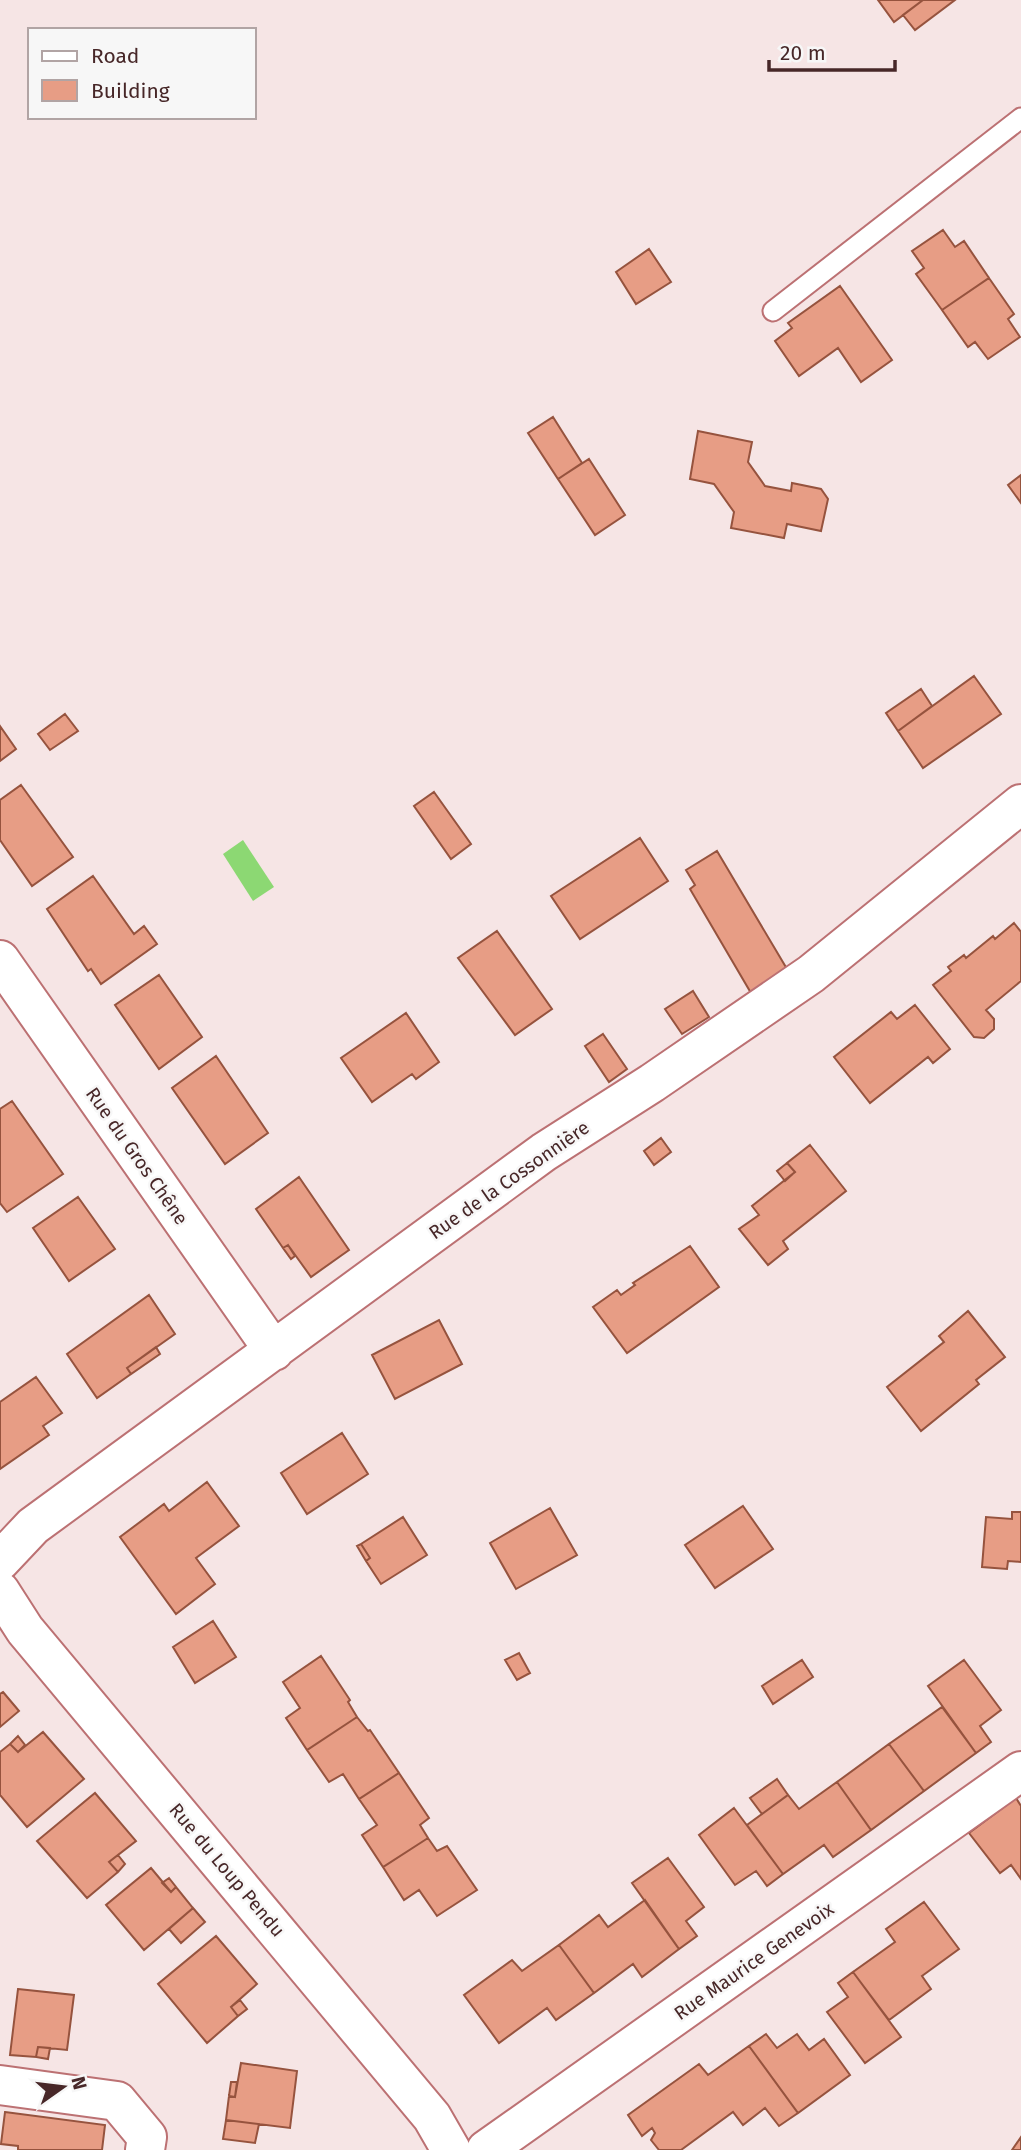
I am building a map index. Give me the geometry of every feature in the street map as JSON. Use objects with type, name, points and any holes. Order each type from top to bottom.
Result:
[{"type":"street","name":"Rue de la Cossonnière","points":[[0,1561],[33,1526],[544,1152],[652,1083],[811,974],[1021,804]]},
{"type":"street","name":"Rue du Gros Chêne","points":[[0,960],[274,1351]]},
{"type":"street","name":"Rue du Loup Pendu","points":[[0,1591],[25,1630],[432,2117],[452,2150]]},
{"type":"street","name":"Rue Maurice Genevoix","points":[[486,2150],[1021,1771]]},
{"type":"street","points":[[0,2085],[117,2101],[147,2137],[145,2150]]},
{"type":"lane","points":[[773,311],[1021,118]]},
{"type":"shaded area","points":[[243,840],[274,887],[253,901],[223,854]]},
{"type":"building","points":[[878,0],[923,0],[894,22]]},
{"type":"building","points":[[923,0],[955,0],[915,30],[903,15]]},
{"type":"building","points":[[943,230],[955,247],[964,241],[989,278],[942,310],[916,274],[924,268],[912,251]]},
{"type":"building","points":[[649,249],[671,282],[636,304],[616,272]]},
{"type":"building","points":[[989,278],[1014,314],[1008,319],[1020,337],[988,359],[975,342],[968,347],[942,310]]},
{"type":"building","points":[[840,286],[892,360],[861,382],[838,348],[799,376],[775,341],[792,328],[788,323]]},
{"type":"building","points":[[553,417],[582,463],[558,479],[528,433]]},
{"type":"building","points":[[698,431],[752,442],[748,462],[765,486],[791,491],[792,483],[821,489],[828,499],[821,531],[787,524],[784,538],[731,528],[734,512],[714,484],[690,479]]},
{"type":"building","points":[[589,459],[625,515],[595,535],[558,479]]},
{"type":"building","points":[[1021,475],[1021,503],[1008,485]]},
{"type":"building","points":[[974,676],[1001,714],[923,768],[898,731]]},
{"type":"building","points":[[921,689],[932,706],[898,731],[886,713]]},
{"type":"building","points":[[65,714],[78,731],[50,750],[38,734]]},
{"type":"building","points":[[0,726],[16,749],[0,761]]},
{"type":"building","points":[[21,785],[73,857],[32,886],[0,840],[0,800]]},
{"type":"building","points":[[434,792],[471,844],[451,859],[414,806]]},
{"type":"building","points":[[640,838],[668,881],[580,939],[551,896]]},
{"type":"building","points":[[717,851],[787,969],[751,993],[690,889],[695,885],[686,870]]},
{"type":"building","points":[[93,876],[134,934],[144,926],[157,944],[101,984],[91,969],[88,971],[47,909]]},
{"type":"building","points":[[1014,923],[1021,932],[1021,981],[986,1010],[994,1019],[994,1029],[984,1038],[974,1037],[933,985],[951,971],[948,967],[964,955],[966,958],[993,936],[995,939]]},
{"type":"building","points":[[497,931],[552,1009],[515,1035],[458,958]]},
{"type":"building","points":[[159,975],[202,1037],[159,1069],[115,1005]]},
{"type":"building","points":[[693,991],[709,1017],[682,1034],[665,1009]]},
{"type":"building","points":[[915,1005],[950,1049],[933,1063],[928,1057],[870,1103],[834,1057],[891,1012],[897,1019]]},
{"type":"building","points":[[406,1013],[439,1062],[416,1079],[412,1074],[372,1102],[341,1058]]},
{"type":"building","points":[[603,1034],[627,1069],[609,1082],[585,1046]]},
{"type":"building","points":[[216,1056],[268,1133],[225,1164],[172,1088]]},
{"type":"building","points":[[12,1101],[63,1174],[7,1212],[0,1203],[0,1109]]},
{"type":"building","points":[[661,1138],[671,1152],[654,1165],[644,1151]]},
{"type":"building","points":[[810,1145],[846,1191],[783,1241],[788,1249],[768,1265],[739,1229],[759,1215],[752,1206],[795,1172],[787,1163]]},
{"type":"building","points":[[787,1163],[795,1172],[785,1181],[777,1171]]},
{"type":"building","points":[[299,1177],[349,1250],[311,1277],[288,1245],[283,1248],[256,1209]]},
{"type":"building","points":[[78,1197],[115,1249],[69,1281],[33,1228]]},
{"type":"building","points":[[288,1245],[295,1256],[291,1259],[283,1248]]},
{"type":"building","points":[[690,1246],[719,1287],[627,1353],[593,1307],[617,1290],[621,1295],[635,1285],[633,1283]]},
{"type":"building","points":[[149,1295],[175,1334],[127,1368],[131,1374],[97,1398],[67,1354]]},
{"type":"building","points":[[968,1311],[1005,1357],[976,1380],[979,1384],[921,1431],[887,1387],[944,1342],[939,1336]]},
{"type":"building","points":[[439,1320],[462,1364],[395,1399],[372,1355]]},
{"type":"building","points":[[156,1347],[160,1354],[131,1374],[127,1368]]},
{"type":"building","points":[[36,1377],[62,1413],[43,1426],[49,1435],[0,1469],[0,1402]]},
{"type":"building","points":[[342,1433],[368,1474],[307,1514],[281,1473]]},
{"type":"building","points":[[207,1482],[239,1526],[196,1558],[215,1584],[176,1614],[120,1537],[164,1504],[169,1511]]},
{"type":"building","points":[[743,1506],[773,1549],[715,1588],[685,1545]]},
{"type":"building","points":[[550,1508],[577,1555],[516,1589],[490,1543]]},
{"type":"building","points":[[1012,1512],[1021,1512],[1021,1562],[1008,1561],[1007,1569],[982,1567],[986,1517],[1012,1519]]},
{"type":"building","points":[[403,1517],[427,1555],[381,1584],[366,1561],[370,1558],[361,1544]]},
{"type":"building","points":[[361,1544],[370,1558],[366,1561],[357,1546]]},
{"type":"building","points":[[213,1621],[236,1657],[195,1683],[173,1647]]},
{"type":"building","points":[[519,1653],[530,1673],[517,1680],[505,1660]]},
{"type":"building","points":[[321,1656],[350,1700],[348,1702],[357,1717],[307,1750],[286,1718],[300,1708],[283,1682]]},
{"type":"building","points":[[802,1660],[813,1677],[773,1704],[762,1686]]},
{"type":"building","points":[[964,1660],[1001,1710],[980,1726],[991,1742],[976,1753],[928,1686]]},
{"type":"building","points":[[3,1692],[19,1711],[0,1727],[0,1694]]},
{"type":"building","points":[[942,1707],[976,1753],[924,1791],[889,1744]]},
{"type":"building","points":[[357,1717],[368,1731],[370,1730],[399,1773],[359,1799],[343,1774],[329,1782],[307,1750]]},
{"type":"building","points":[[43,1732],[84,1779],[27,1827],[0,1795],[0,1752],[10,1744],[18,1752]]},
{"type":"building","points":[[18,1736],[25,1745],[18,1752],[10,1744]]},
{"type":"building","points":[[889,1744],[924,1791],[871,1830],[837,1782]]},
{"type":"building","points":[[399,1773],[429,1818],[420,1825],[428,1838],[383,1867],[362,1835],[377,1825],[359,1799]]},
{"type":"building","points":[[777,1779],[788,1795],[762,1814],[750,1798]]},
{"type":"building","points":[[837,1782],[871,1830],[833,1857],[824,1845],[783,1874],[747,1825],[788,1795],[799,1809]]},
{"type":"building","points":[[95,1793],[136,1841],[109,1862],[118,1872],[87,1898],[37,1841]]},
{"type":"building","points":[[1016,1798],[1021,1806],[1021,1879],[1011,1865],[1000,1873],[969,1833]]},
{"type":"building","points":[[734,1808],[783,1874],[767,1886],[756,1871],[735,1885],[699,1835]]},
{"type":"building","points":[[428,1838],[437,1851],[447,1846],[477,1890],[437,1916],[419,1890],[404,1900],[383,1867]]},
{"type":"building","points":[[118,1855],[125,1864],[118,1872],[109,1862]]},
{"type":"building","points":[[668,1858],[704,1907],[686,1921],[697,1936],[679,1949],[632,1883]]},
{"type":"building","points":[[151,1868],[171,1892],[176,1887],[193,1908],[144,1950],[106,1905]]},
{"type":"building","points":[[169,1878],[176,1887],[171,1892],[162,1883]]},
{"type":"building","points":[[645,1900],[679,1949],[642,1977],[633,1964],[594,1993],[559,1945],[599,1915],[608,1927]]},
{"type":"building","points":[[924,1902],[959,1949],[922,1976],[931,1989],[889,2020],[853,1972],[895,1942],[886,1929]]},
{"type":"building","points":[[193,1908],[205,1922],[181,1943],[169,1929]]},
{"type":"building","points":[[216,1936],[257,1984],[231,2007],[238,2016],[207,2043],[158,1984]]},
{"type":"building","points":[[559,1945],[594,1993],[556,2020],[547,2008],[499,2043],[464,1995],[512,1960],[522,1971]]},
{"type":"building","points":[[853,1972],[901,2037],[865,2063],[827,2012],[848,1997],[838,1983]]},
{"type":"building","points":[[18,1989],[74,1995],[67,2050],[38,2047],[36,2057],[10,2055]]},
{"type":"building","points":[[240,2000],[247,2009],[238,2016],[231,2007]]},
{"type":"building","points":[[766,2034],[777,2048],[797,2034],[809,2050],[824,2039],[850,2075],[798,2113],[749,2046]]},
{"type":"building","points":[[749,2046],[798,2113],[779,2126],[765,2108],[743,2125],[733,2112],[681,2150],[659,2150],[651,2140],[655,2133],[652,2128],[642,2136],[628,2115],[699,2064],[708,2075]]},
{"type":"building","points":[[38,2047],[50,2048],[48,2059],[36,2057]]},
{"type":"building","points":[[241,2063],[297,2071],[290,2128],[226,2120],[229,2096],[235,2097]]},
{"type":"building","points":[[231,2082],[237,2082],[235,2097],[229,2096]]},
{"type":"building","points":[[5,2112],[105,2125],[102,2150],[18,2150],[18,2146],[1,2144]]},
{"type":"building","points":[[226,2120],[259,2124],[255,2143],[223,2139]]},
{"type":"building","points":[[1021,2137],[1021,2150],[1012,2150]]}]
